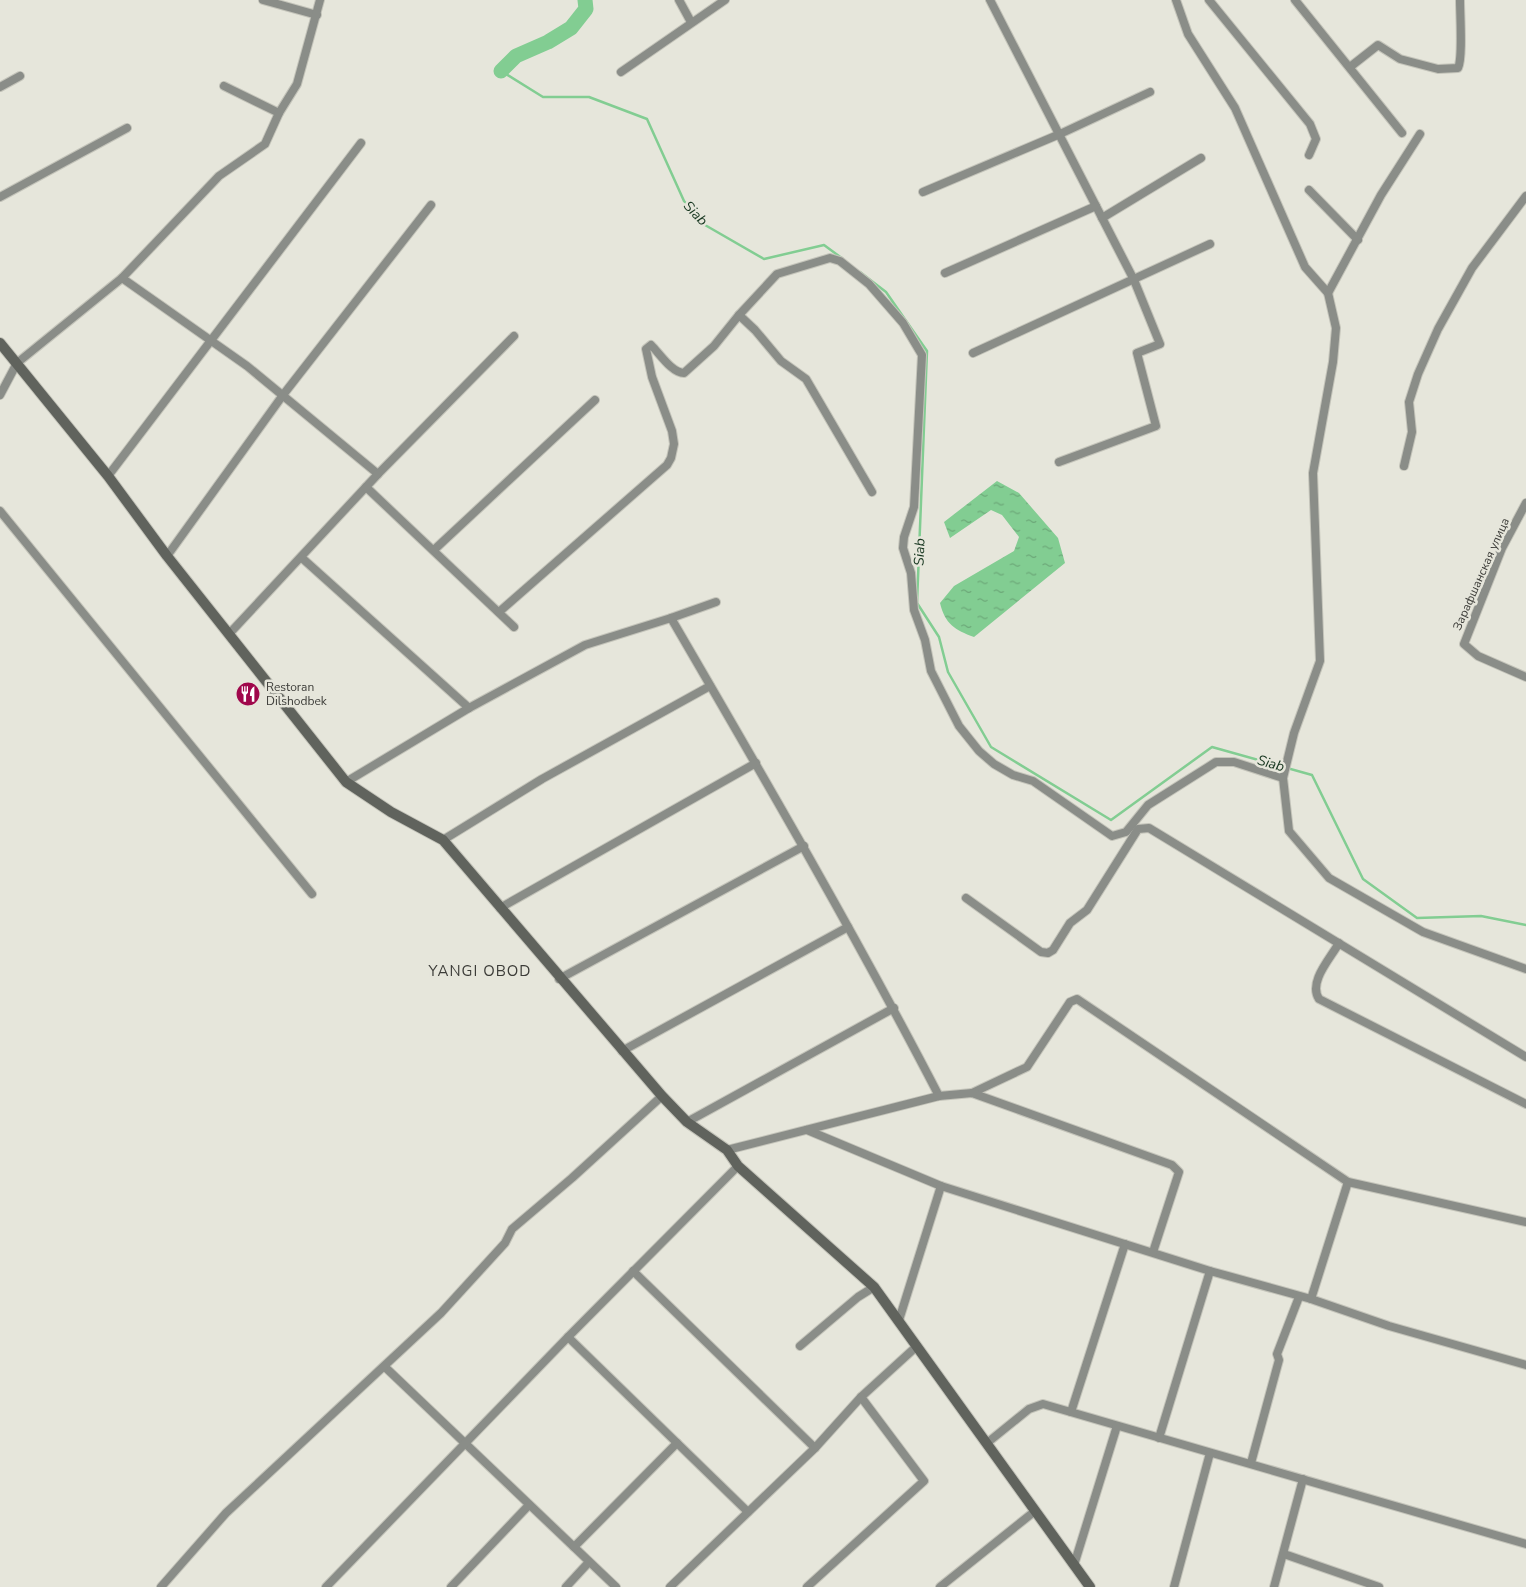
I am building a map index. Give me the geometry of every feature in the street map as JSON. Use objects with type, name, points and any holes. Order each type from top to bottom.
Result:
[{"type":"street","points":[[263,0],[317,15]]},
{"type":"street","points":[[0,395],[16,363],[122,278],[219,176],[265,144],[279,113],[297,84],[320,0]]},
{"type":"street","points":[[679,0],[691,22]]},
{"type":"street","points":[[622,72],[691,22],[726,0]]},
{"type":"street","points":[[990,0],[1134,280],[1160,344],[1137,353],[1156,426],[1059,462]]},
{"type":"street","points":[[1176,0],[1188,34],[1235,108],[1305,267],[1328,293],[1336,328],[1333,362],[1313,473],[1320,660],[1294,733],[1282,778],[1289,831],[1329,878],[1423,932],[1526,968]]},
{"type":"street","points":[[1209,0],[1310,124],[1316,140],[1309,155]]},
{"type":"street","points":[[1296,0],[1402,133]]},
{"type":"street","points":[[1350,67],[1378,45],[1400,59],[1438,69],[1458,68],[1462,61],[1459,49],[1460,0]]},
{"type":"street","points":[[0,87],[20,76]]},
{"type":"street","points":[[224,86],[279,113]]},
{"type":"street","points":[[923,192],[1060,134],[1150,92]]},
{"type":"street","points":[[0,198],[127,128]]},
{"type":"street","points":[[1328,293],[1381,195],[1420,134]]},
{"type":"street","points":[[108,476],[361,143]]},
{"type":"street","points":[[1102,218],[1201,158]]},
{"type":"street","points":[[1309,190],[1358,240]]},
{"type":"street","points":[[1404,466],[1412,432],[1409,402],[1418,374],[1438,329],[1472,268],[1526,196]]},
{"type":"street","points":[[167,556],[283,395],[431,205]]},
{"type":"street","points":[[945,273],[1096,206]]},
{"type":"street","points":[[973,353],[1210,244]]},
{"type":"street","points":[[499,612],[666,465],[671,458],[674,444],[672,431],[652,376],[646,349],[651,345],[665,358],[671,368],[684,373],[714,346],[739,315],[777,274],[830,258],[840,261],[869,284],[903,323],[922,355],[914,507],[904,537],[903,548],[911,573],[914,610],[925,640],[931,671],[959,726],[979,751],[994,764],[1013,775],[1033,781],[1112,836],[1122,835],[1148,805],[1216,762],[1234,762],[1282,778]]},
{"type":"street","points":[[122,278],[247,366],[378,474]]},
{"type":"street","points":[[739,315],[755,330],[781,361],[806,379],[872,492]]},
{"type":"street","points":[[229,634],[302,558],[378,474],[514,336]]},
{"type":"street","points":[[0,343],[108,476],[167,556],[346,782],[391,812],[443,840],[662,1096],[688,1122],[727,1150],[738,1166],[874,1287],[1090,1587]]},
{"type":"street","points":[[435,550],[595,400]]},
{"type":"street","points":[[366,487],[435,550],[514,627]]},
{"type":"street","name":"Зарафшанская улица","points":[[1526,503],[1502,548],[1464,644],[1478,656],[1526,677]]},
{"type":"street","points":[[0,511],[312,894]]},
{"type":"street","points":[[302,558],[469,708]]},
{"type":"street","points":[[346,782],[469,708],[585,645],[716,602]]},
{"type":"street","points":[[671,618],[804,846],[894,1008],[939,1096]]},
{"type":"street","points":[[443,840],[542,779],[710,686]]},
{"type":"street","points":[[500,908],[756,763]]},
{"type":"street","points":[[966,898],[1041,952],[1048,953],[1070,923],[1087,910],[1138,829],[1149,828],[1526,1057]]},
{"type":"street","points":[[1122,835],[1124,840],[1130,841]]},
{"type":"street","points":[[560,979],[804,846]]},
{"type":"street","points":[[622,1051],[848,927]]},
{"type":"street","points":[[1339,943],[1315,985],[1315,993],[1319,999],[1526,1104]]},
{"type":"street","points":[[727,1150],[939,1096],[972,1093],[1027,1067],[1070,1002],[1077,999],[1348,1182],[1526,1222]]},
{"type":"street","points":[[688,1122],[894,1008]]},
{"type":"street","points":[[972,1093],[1172,1164],[1179,1172],[1153,1252]]},
{"type":"street","points":[[161,1587],[226,1513],[441,1313],[505,1243],[512,1229],[572,1178],[662,1096]]},
{"type":"street","points":[[807,1130],[941,1186],[1210,1271],[1311,1300],[1389,1326],[1526,1365]]},
{"type":"street","points":[[326,1587],[568,1337],[738,1166]]},
{"type":"street","points":[[1311,1300],[1348,1182]]},
{"type":"street","points":[[899,1320],[941,1186]]},
{"type":"street","points":[[1071,1412],[1125,1244]]},
{"type":"street","points":[[633,1271],[815,1448]]},
{"type":"street","points":[[1159,1438],[1210,1271]]},
{"type":"street","points":[[800,1346],[858,1297],[874,1287]]},
{"type":"street","points":[[1251,1463],[1279,1360],[1277,1354],[1299,1297]]},
{"type":"street","points":[[568,1337],[748,1512]]},
{"type":"street","points":[[670,1587],[815,1448],[860,1396],[917,1346]]},
{"type":"street","points":[[385,1367],[616,1587]]},
{"type":"street","points":[[807,1587],[924,1481],[860,1396]]},
{"type":"street","points":[[987,1443],[1037,1405],[1042,1404],[1526,1544]]},
{"type":"street","points":[[1074,1565],[1117,1426]]},
{"type":"street","points":[[574,1547],[677,1443]]},
{"type":"street","points":[[1174,1587],[1210,1453]]},
{"type":"street","points":[[1274,1587],[1303,1479]]},
{"type":"street","points":[[451,1587],[529,1505]]},
{"type":"street","points":[[940,1587],[1036,1511]]},
{"type":"street","points":[[1284,1554],[1379,1587]]},
{"type":"street","points":[[566,1587],[589,1562]]},
{"type":"water","points":[[997,481],[1019,493],[1058,538],[1065,563],[974,637],[956,629],[948,621],[940,603],[954,586],[1014,551],[1019,537],[1002,515],[991,510],[950,538],[944,522]]},
{"type":"waterway","name":"Siab","points":[[501,71],[516,56],[548,42],[571,28],[586,9],[585,0]]},
{"type":"waterway","name":"Siab","points":[[501,71],[543,97],[589,97],[647,119],[684,201],[705,225],[764,259],[824,245],[843,259]]},
{"type":"waterway","name":"Siab","points":[[860,272],[886,292],[927,351],[917,603],[939,637],[948,672],[991,747],[1111,820],[1212,747],[1312,775],[1363,879],[1417,918],[1481,916],[1526,925]]},
{"type":"place","name":"Restoran Dilshodbek","points":[[248,694]]},
{"type":"district","name":"YANGI OBOD","points":[[480,971]]}]
